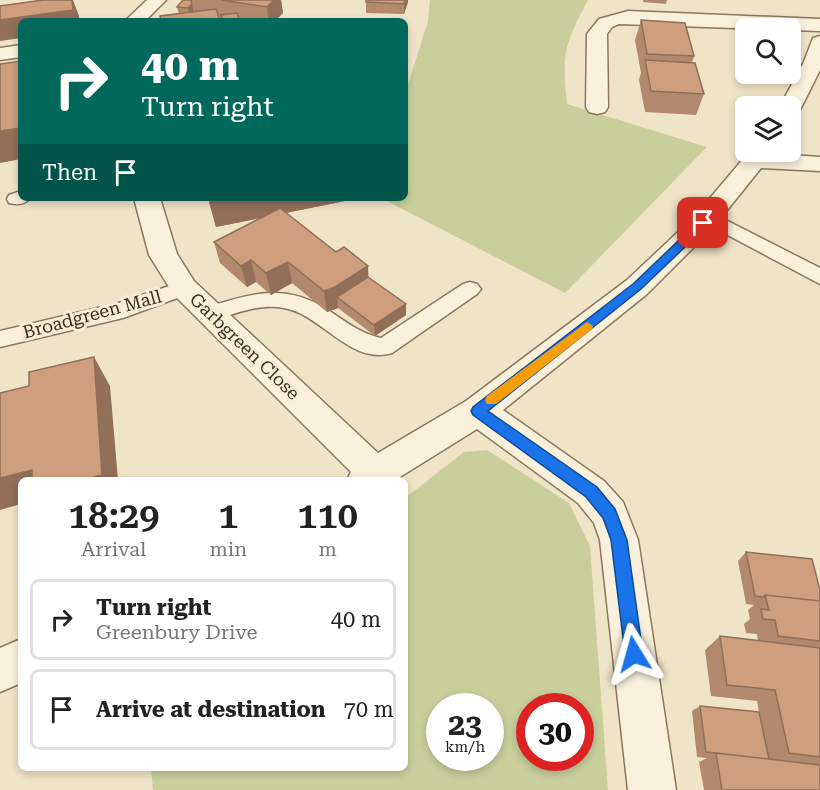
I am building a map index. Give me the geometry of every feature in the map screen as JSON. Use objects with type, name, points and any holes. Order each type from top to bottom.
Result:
[{"type":"street","points":[[137,18],[157,0]]},
{"type":"street","points":[[597,107],[597,34],[601,25],[611,20],[628,17],[820,25]]},
{"type":"street","points":[[796,96],[813,64],[820,42]]},
{"type":"street","points":[[0,54],[18,51]]},
{"type":"street","points":[[371,477],[478,411],[637,286],[708,217],[753,162]]},
{"type":"street","points":[[801,162],[820,164]]},
{"type":"street","name":"Garbgreen Close","points":[[148,201],[163,255],[184,288],[212,313],[371,477]]},
{"type":"street","points":[[478,411],[591,492],[610,514],[619,540],[652,790]]},
{"type":"street","points":[[0,670],[18,662]]},
{"type":"lane","points":[[708,217],[820,277]]},
{"type":"lane","name":"Broadgreen Mall","points":[[0,339],[123,310],[184,288]]},
{"type":"lane","points":[[212,313],[262,299],[285,300],[306,308],[363,343],[384,347],[470,289]]},
{"type":"green space","points":[[430,0],[588,0],[569,39],[565,61],[567,104],[707,147],[565,293],[387,201],[408,201],[408,84],[428,21]]},
{"type":"green space","points":[[487,450],[569,503],[590,546],[608,790],[153,790],[151,771],[408,771],[408,496],[464,452]]},
{"type":"building","points":[[43,0],[72,0],[73,10],[0,20],[0,6]]},
{"type":"building","points":[[183,0],[191,0],[192,4],[188,8],[177,7]]},
{"type":"building","points":[[221,0],[274,0],[267,7]]},
{"type":"building","points":[[366,0],[405,0],[404,4],[366,2]]},
{"type":"building","points":[[216,9],[219,18],[160,18],[160,16]]},
{"type":"building","points":[[237,13],[239,18],[222,18],[221,15]]},
{"type":"building","points":[[641,20],[685,23],[694,56],[647,54]]},
{"type":"building","points":[[645,60],[695,63],[704,94],[651,91]]},
{"type":"building","points":[[18,61],[18,128],[0,131],[0,64]]},
{"type":"building","points":[[280,208],[336,252],[344,247],[368,266],[335,287],[324,291],[288,262],[266,273],[251,260],[241,266],[214,242]]},
{"type":"building","points":[[368,277],[406,304],[374,325],[337,297]]},
{"type":"building","points":[[94,357],[102,475],[32,477],[32,470],[0,478],[0,393],[29,386],[29,372]]},
{"type":"building","points":[[746,552],[812,559],[820,590],[820,601],[755,596]]},
{"type":"building","points":[[765,595],[820,601],[820,641],[778,636],[775,620],[763,619],[761,609],[769,610]]},
{"type":"building","points":[[720,636],[820,648],[820,757],[789,753],[775,690],[727,685]]},
{"type":"building","points":[[700,706],[759,712],[769,759],[706,752]]},
{"type":"building","points":[[716,753],[820,765],[820,790],[722,790]]},
{"type":"slow traffic","points":[[492,400],[587,326]]},
{"type":"route","points":[[634,654],[619,540],[610,514],[591,492],[478,411],[637,286],[703,223]]}]
